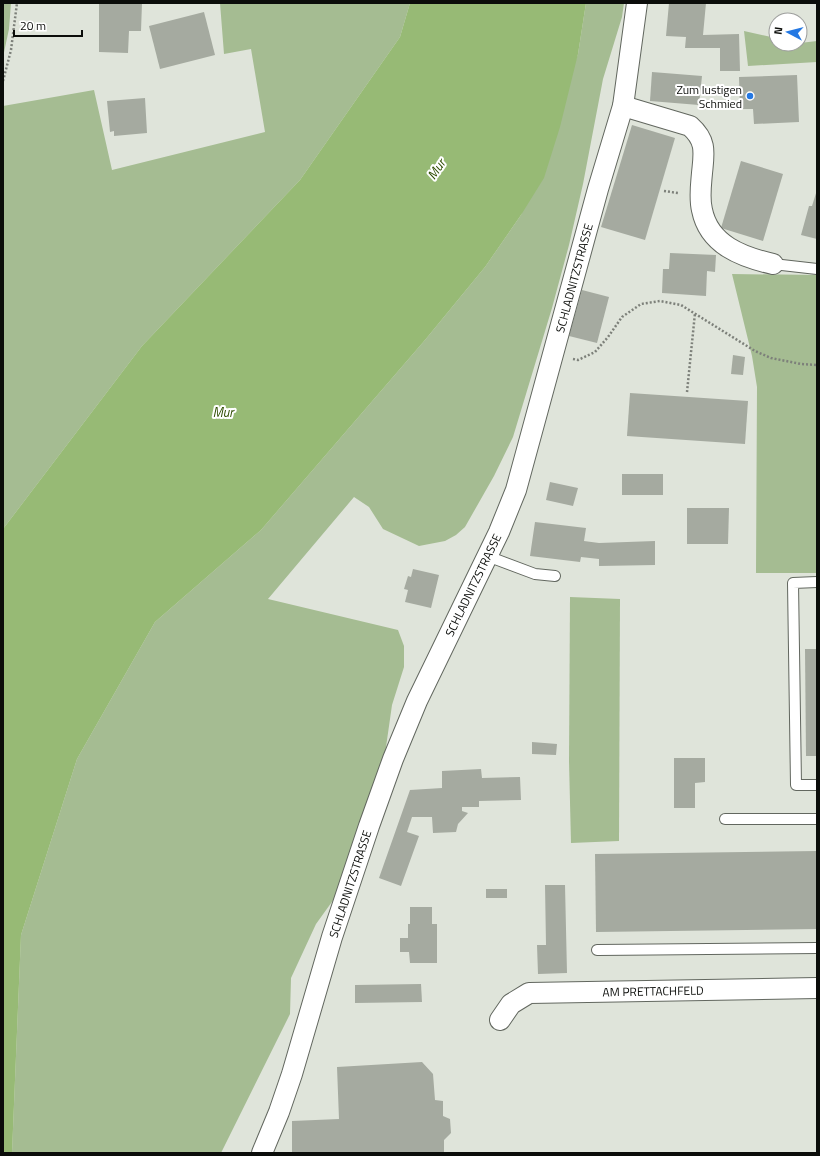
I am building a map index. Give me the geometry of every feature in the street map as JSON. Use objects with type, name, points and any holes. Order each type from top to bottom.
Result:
[{"type":"street","name":"SCHLADNITZSTRASSE","points":[[262,1153],[279,1112],[292,1074],[337,923],[393,759],[417,700],[499,532],[516,490],[623,106],[637,3]]},
{"type":"street","points":[[623,106],[690,126],[696,131],[701,137],[704,154],[701,195],[702,210],[710,229],[716,238],[735,252],[748,258],[773,264]]},
{"type":"street","name":"AM PRETTACHFELD","points":[[500,1020],[511,1004],[529,993],[817,988]]},
{"type":"lane","points":[[773,264],[817,269]]},
{"type":"lane","points":[[487,556],[535,574],[555,576]]},
{"type":"lane","points":[[817,582],[793,583],[796,785],[817,785]]},
{"type":"lane","points":[[725,819],[817,819]]},
{"type":"lane","points":[[597,950],[817,948]]},
{"type":"path","points":[[3,81],[11,50],[17,3]]},
{"type":"path","points":[[553,356],[578,360],[595,352],[608,337],[622,316],[641,304],[660,301],[681,305],[755,351],[771,358],[801,364],[817,365]]},
{"type":"path","points":[[687,392],[696,313]]},
{"type":"shaded area","points":[[3,3],[11,3],[9,29],[3,57]]},
{"type":"shaded area","points":[[220,3],[410,3],[400,37],[300,180],[142,346],[3,529],[3,106],[94,90],[112,170],[265,132],[251,49],[224,54]]},
{"type":"shaded area","points":[[586,3],[624,3],[622,17],[603,79],[583,184],[569,245],[552,308],[513,437],[494,476],[465,527],[456,535],[445,541],[419,546],[383,529],[369,507],[354,497],[268,599],[398,630],[404,646],[404,667],[392,705],[385,754],[334,899],[316,924],[291,978],[290,1014],[221,1153],[12,1153],[21,935],[77,759],[155,622],[261,530],[425,340],[485,267],[521,215],[578,54]]},
{"type":"shaded area","points":[[744,31],[768,36],[768,52],[808,52],[808,42],[817,41],[817,62],[748,66]]},
{"type":"shaded area","points":[[732,274],[817,275],[817,573],[756,573],[757,387],[752,356]]},
{"type":"shaded area","points":[[570,597],[620,599],[619,841],[571,843],[569,761]]},
{"type":"water","name":"Mur","points":[[410,3],[586,3],[578,54],[560,127],[544,178],[521,215],[485,267],[425,340],[261,530],[155,622],[77,759],[21,935],[12,1153],[3,1153],[3,529],[142,346],[300,180],[400,37]]},
{"type":"building","points":[[99,3],[142,3],[141,31],[129,31],[128,53],[99,52]]},
{"type":"building","points":[[669,3],[706,3],[703,35],[739,34],[740,71],[720,71],[720,48],[685,48],[686,37],[666,36]]},
{"type":"building","points":[[204,12],[215,55],[160,69],[149,26]]},
{"type":"building","points":[[652,72],[702,76],[699,105],[650,101]]},
{"type":"building","points":[[797,75],[799,122],[754,124],[753,109],[740,109],[739,77]]},
{"type":"building","points":[[145,98],[147,133],[114,136],[114,131],[110,132],[107,101]]},
{"type":"building","points":[[632,125],[675,138],[645,240],[601,227]]},
{"type":"building","points":[[741,161],[783,174],[763,241],[721,228]]},
{"type":"building","points":[[817,190],[817,239],[801,235],[809,206],[812,206]]},
{"type":"building","points":[[670,253],[716,255],[715,272],[707,271],[706,296],[662,293],[663,269],[669,269]]},
{"type":"building","points":[[582,290],[609,297],[597,343],[569,336]]},
{"type":"building","points":[[733,355],[745,357],[743,375],[731,374]]},
{"type":"building","points":[[630,393],[748,401],[745,444],[627,436]]},
{"type":"building","points":[[622,474],[663,474],[663,495],[622,495]]},
{"type":"building","points":[[550,482],[578,488],[573,506],[546,500]]},
{"type":"building","points":[[687,508],[729,508],[728,544],[687,544]]},
{"type":"building","points":[[535,522],[586,528],[584,541],[599,543],[655,541],[655,565],[599,566],[599,559],[581,557],[580,562],[530,556]]},
{"type":"building","points":[[413,569],[439,575],[431,608],[405,602],[408,590],[404,589],[408,576],[411,577]]},
{"type":"building","points":[[805,649],[817,649],[817,756],[806,756]]},
{"type":"building","points":[[532,742],[557,744],[556,755],[532,754]]},
{"type":"building","points":[[674,758],[705,758],[705,782],[695,783],[695,808],[674,808]]},
{"type":"building","points":[[481,769],[482,778],[520,777],[521,800],[479,801],[479,807],[462,807],[462,811],[468,813],[458,824],[456,832],[433,833],[432,817],[412,817],[407,832],[419,836],[401,886],[379,878],[410,790],[442,788],[442,771]]},
{"type":"building","points":[[817,851],[817,929],[596,932],[595,854]]},
{"type":"building","points":[[545,885],[565,885],[567,973],[538,974],[537,945],[546,945]]},
{"type":"building","points":[[486,889],[507,889],[507,898],[486,898]]},
{"type":"building","points":[[410,907],[432,907],[432,924],[437,924],[437,963],[410,963],[409,952],[400,952],[400,938],[408,938]]},
{"type":"building","points":[[421,984],[422,1002],[355,1003],[355,985]]},
{"type":"building","points":[[422,1062],[433,1074],[435,1100],[443,1101],[443,1116],[450,1119],[451,1133],[444,1140],[444,1152],[292,1153],[292,1121],[339,1119],[337,1067]]},
{"type":"place","name":"Zum lustigen Schmied","points":[[750,96]]}]
